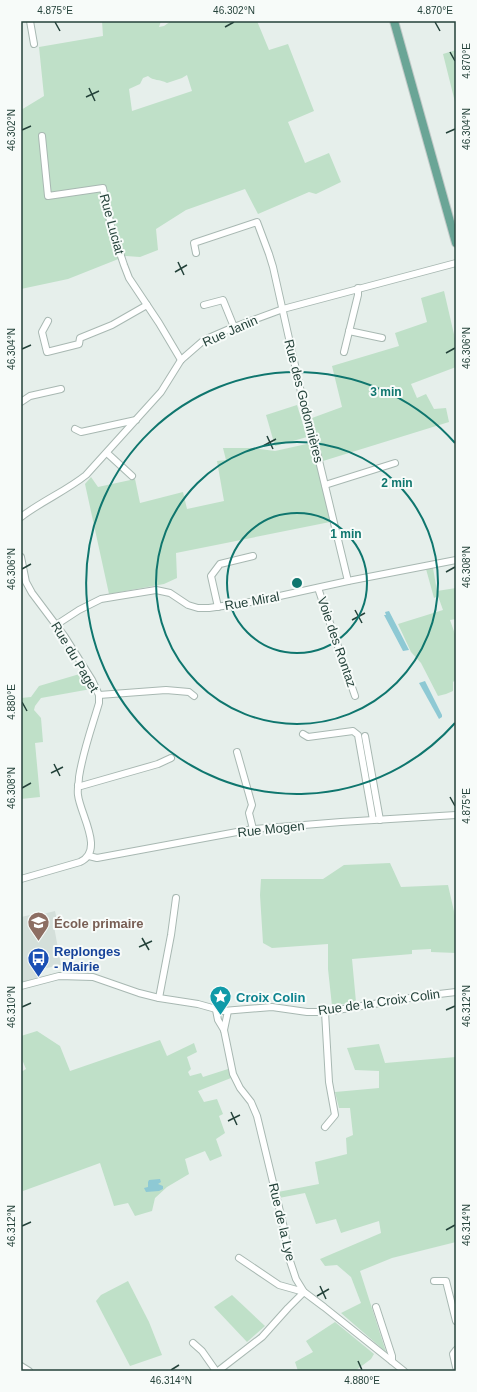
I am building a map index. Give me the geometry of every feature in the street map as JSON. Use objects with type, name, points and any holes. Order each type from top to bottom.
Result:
[{"type":"main road","points":[[394,21],[456,243]]},
{"type":"street","points":[[30,21],[34,44]]},
{"type":"street","name":"Rue Luciat","points":[[42,136],[48,196],[103,188],[111,226],[129,278],[181,360]]},
{"type":"street","name":"Rue des Godonnières","points":[[196,253],[194,243],[257,222],[270,254],[301,392],[348,581]]},
{"type":"street","name":"Rue Janin","points":[[21,517],[33,508],[76,484],[86,475],[162,392],[181,360],[204,340],[283,309],[456,263]]},
{"type":"street","points":[[344,352],[358,295],[358,288]]},
{"type":"street","points":[[204,305],[223,300],[234,327]]},
{"type":"street","points":[[48,321],[42,332],[47,352],[79,344],[80,338],[112,325],[147,305]]},
{"type":"street","points":[[349,331],[382,338]]},
{"type":"street","points":[[21,402],[30,396],[61,389]]},
{"type":"street","points":[[75,428],[81,432],[136,420]]},
{"type":"street","points":[[107,453],[132,476]]},
{"type":"street","points":[[325,485],[394,463]]},
{"type":"street","points":[[218,607],[211,576],[220,564],[253,556]]},
{"type":"street","name":"Rue du Paget","points":[[21,557],[24,584],[56,625],[92,680],[99,695],[100,703],[81,765],[78,785],[78,795],[90,835],[92,849],[89,856]]},
{"type":"street","name":"Rue Miral","points":[[56,625],[79,610],[101,599],[156,590],[170,593],[193,607],[218,607],[257,601],[348,581],[456,560]]},
{"type":"street","name":"Voie des Rontaz","points":[[318,588],[355,696]]},
{"type":"street","points":[[99,695],[166,690],[189,692],[194,696]]},
{"type":"street","points":[[303,734],[308,737],[353,731],[358,735],[373,820]]},
{"type":"street","points":[[365,736],[380,820]]},
{"type":"street","points":[[237,752],[252,805],[248,813],[253,829]]},
{"type":"street","points":[[78,785],[81,786],[158,764],[171,758]]},
{"type":"street","name":"Rue Mogen","points":[[89,856],[97,858],[253,829],[456,815]]},
{"type":"street","points":[[21,879],[80,862],[89,856]]},
{"type":"street","points":[[159,998],[171,935],[176,898]]},
{"type":"street","name":"Rue de la Croix Colin","points":[[21,986],[59,976],[93,977],[139,993],[159,998],[198,1004],[228,1012],[267,1007],[307,1012],[325,1012],[456,992]]},
{"type":"street","name":"Rue de la Lye","points":[[216,1010],[216,1015],[224,1030],[233,1074],[240,1088],[251,1102],[257,1116],[284,1228],[289,1258],[296,1279],[304,1292],[324,1306],[404,1371]]},
{"type":"street","name":"Rue de la Lye","points":[[224,1030],[228,1012]]},
{"type":"street","points":[[325,1012],[328,1082],[335,1114],[325,1127]]},
{"type":"street","points":[[193,1343],[202,1351],[217,1371],[262,1337],[304,1292],[279,1285],[239,1258]]},
{"type":"street","points":[[434,1282],[446,1281],[456,1321]]},
{"type":"street","points":[[376,1307],[392,1356],[392,1361]]},
{"type":"street","points":[[456,1350],[454,1354],[456,1367]]},
{"type":"street","points":[[21,1366],[29,1371]]},
{"type":"shaded area","name":"École primaire","points":[[55,911],[57,920],[53,921],[61,965],[37,970],[39,977],[21,983],[21,917],[30,915],[31,917]]},
{"type":"green space","points":[[102,21],[161,21],[159,27],[164,26],[171,21],[257,21],[269,50],[288,44],[314,111],[288,122],[305,163],[329,153],[341,182],[316,194],[309,192],[258,214],[245,189],[186,210],[156,229],[158,250],[140,257],[126,256],[68,279],[21,289],[21,110],[44,96],[39,47],[103,36]],"holes":[[[187,75],[192,91],[132,111],[129,89],[140,84],[143,78],[148,76],[152,79],[167,83]]]},
{"type":"green space","points":[[456,50],[456,106],[443,54]]},
{"type":"green space","points":[[444,291],[456,343],[456,367],[411,384],[417,398],[426,394],[434,409],[446,408],[449,422],[323,461],[312,418],[342,407],[332,366],[399,346],[395,333],[427,322],[421,298]]},
{"type":"green space","points":[[297,405],[307,437],[275,446],[266,415]]},
{"type":"green space","points":[[311,443],[319,469],[330,522],[176,553],[177,578],[164,584],[109,594],[85,484],[91,477],[98,487],[135,479],[140,503],[183,492],[187,509],[224,501],[217,461],[226,460],[223,448],[253,448],[275,451]]},
{"type":"green space","points":[[433,568],[437,591],[456,588],[456,619],[450,620],[456,637],[456,679],[453,682],[453,691],[438,696],[421,663],[411,652],[398,624],[443,610],[438,596],[434,598],[426,569]]},
{"type":"green space","points":[[83,673],[91,689],[41,698],[35,706],[34,710],[41,718],[43,742],[35,743],[40,797],[21,799],[21,698],[31,697],[39,686]]},
{"type":"green space","points":[[390,863],[401,887],[448,885],[456,920],[456,953],[431,952],[431,949],[412,950],[412,954],[352,959],[356,1002],[332,1006],[328,969],[328,944],[272,948],[263,943],[260,895],[261,879],[323,879],[344,865]]},
{"type":"green space","points":[[37,1031],[60,1046],[70,1071],[160,1040],[167,1056],[194,1043],[197,1052],[187,1057],[191,1069],[188,1072],[190,1076],[201,1073],[203,1077],[228,1069],[231,1078],[198,1091],[204,1102],[217,1099],[223,1114],[219,1116],[225,1133],[216,1139],[222,1156],[210,1161],[205,1151],[185,1159],[189,1174],[167,1187],[155,1198],[152,1211],[135,1216],[128,1203],[114,1206],[100,1163],[23,1191],[21,1187],[21,1072],[26,1069],[21,1057],[21,1036]]},
{"type":"green space","points":[[379,1044],[385,1063],[456,1057],[456,1242],[392,1258],[360,1271],[386,1352],[341,1313],[361,1303],[351,1277],[337,1265],[325,1266],[320,1259],[381,1233],[379,1221],[341,1233],[336,1219],[316,1224],[305,1193],[279,1198],[278,1192],[319,1184],[315,1162],[347,1154],[346,1138],[353,1135],[350,1108],[339,1108],[335,1092],[379,1088],[379,1071],[355,1070],[347,1048]]},
{"type":"green space","points":[[128,1281],[149,1322],[162,1355],[130,1366],[96,1301],[101,1295]]},
{"type":"green space","points":[[232,1295],[265,1326],[247,1342],[214,1307]]},
{"type":"green space","points":[[335,1322],[374,1354],[371,1359],[355,1371],[298,1371],[295,1362],[313,1352],[306,1341]]},
{"type":"water","points":[[389,611],[409,650],[403,651],[384,615],[386,615],[385,612]]},
{"type":"water","points":[[425,681],[442,715],[439,719],[419,683]]},
{"type":"water","points":[[160,1179],[161,1182],[158,1184],[163,1186],[163,1189],[159,1191],[146,1192],[144,1188],[148,1187],[149,1180]]},
{"type":"place","name":"École primaire","points":[[39,942]]},
{"type":"place","name":"Replonges - Mairie","points":[[39,978]]},
{"type":"place","name":"Croix Colin","points":[[221,1016]]}]
